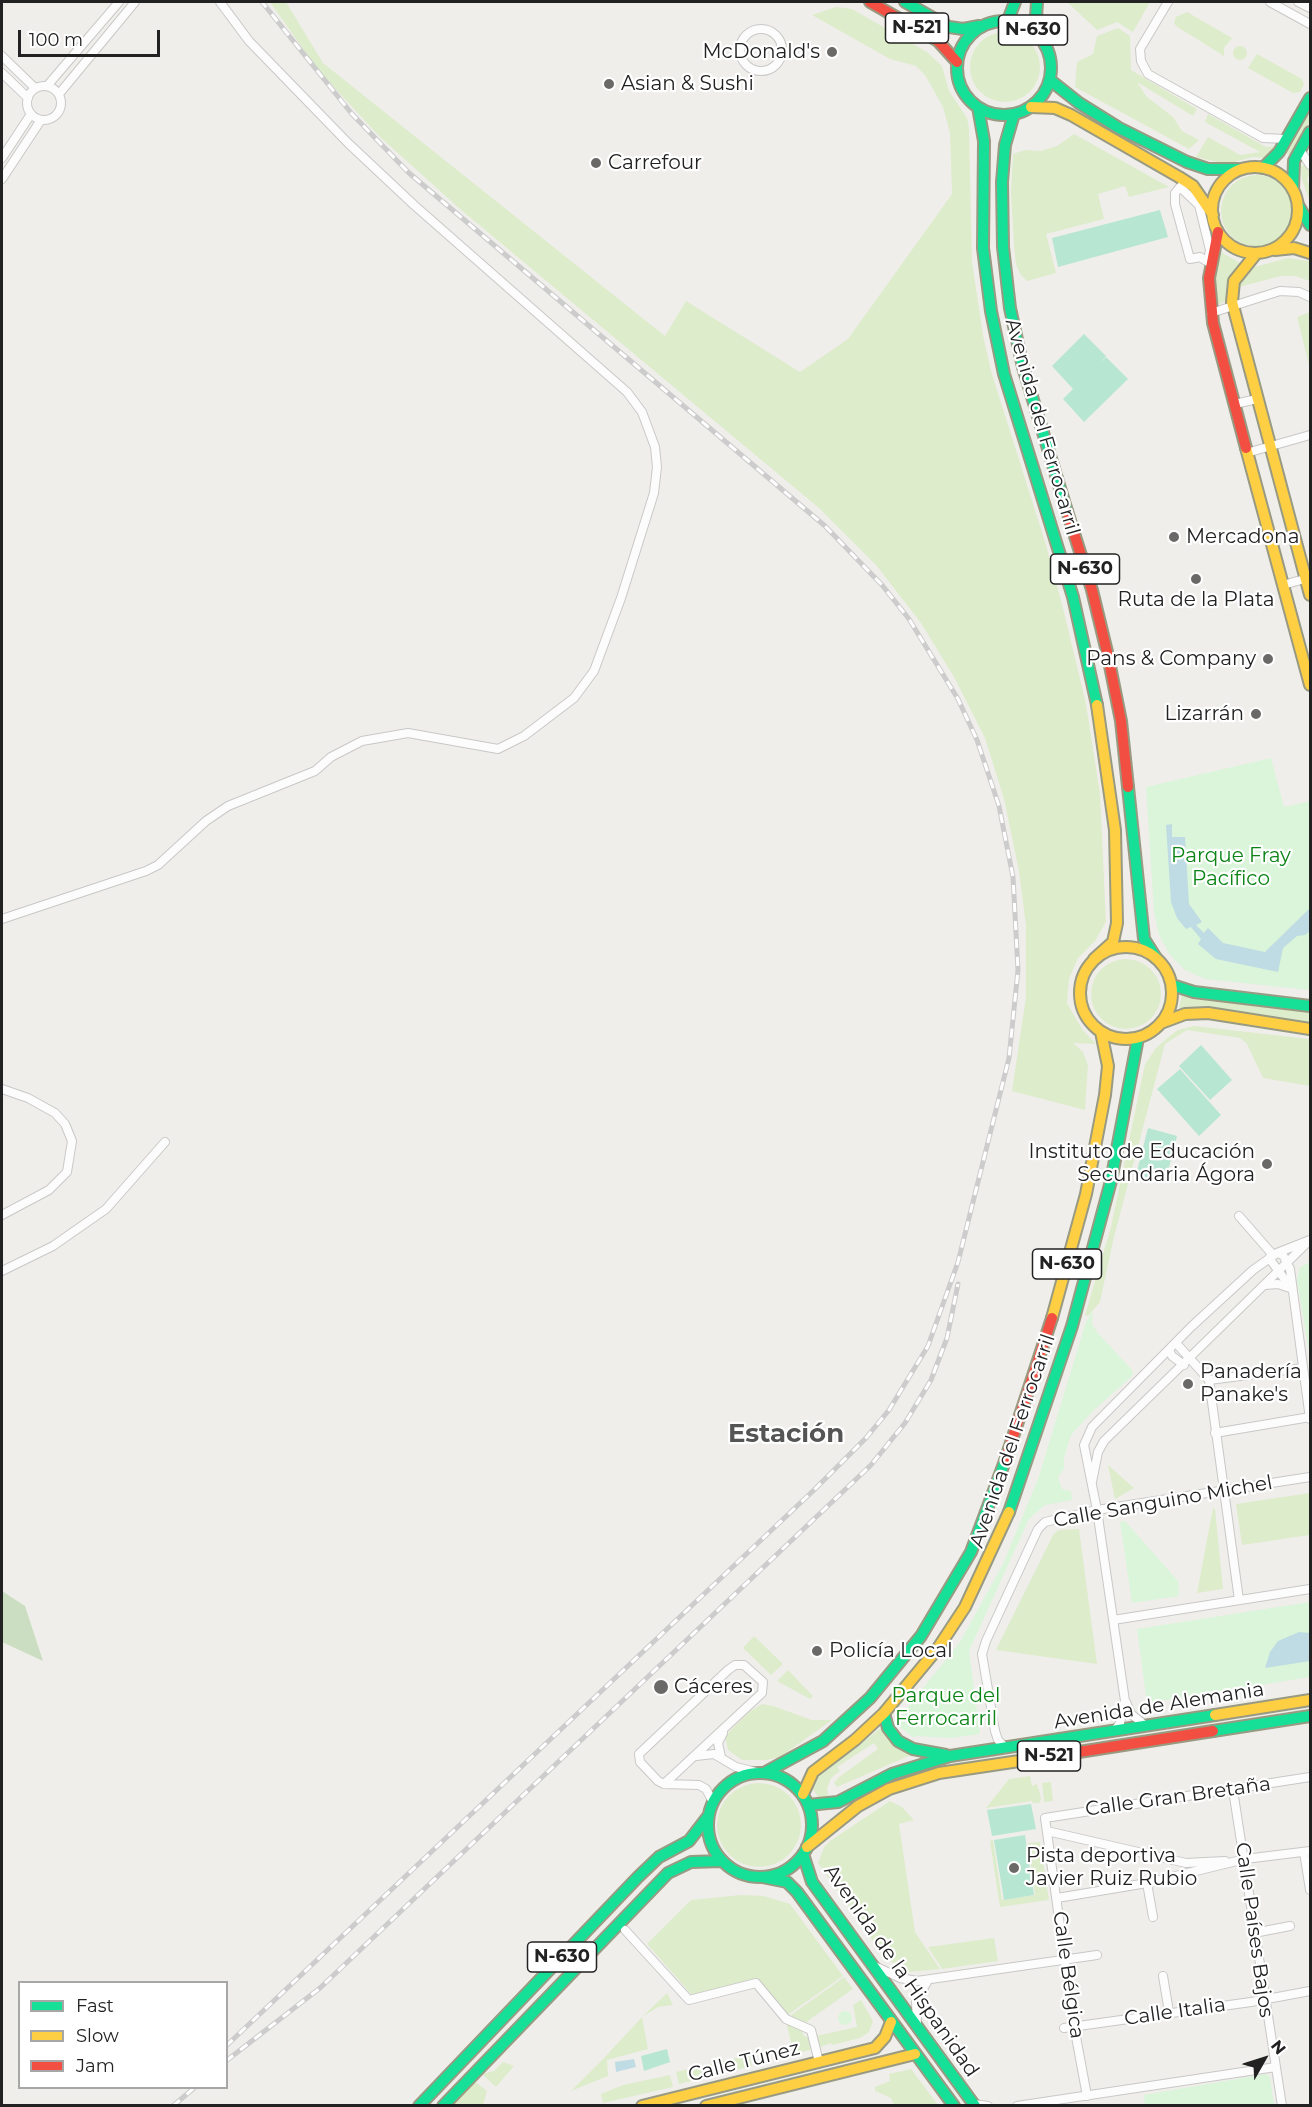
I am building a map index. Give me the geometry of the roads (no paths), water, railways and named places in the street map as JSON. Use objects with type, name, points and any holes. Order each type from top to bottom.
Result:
[{"type":"main road","name":"N-521","points":[[870,2],[938,41],[957,62]]},
{"type":"main road","name":"N-521","points":[[905,2],[949,27],[963,29],[981,26]]},
{"type":"main road","name":"N-630","points":[[1008,20],[1015,2]]},
{"type":"main road","name":"N-630","points":[[1035,32],[1037,2]]},
{"type":"main road","name":"N-630","points":[[978,107],[962,89],[957,62],[961,48],[969,35],[981,26],[1008,20],[1022,24],[1035,32],[1050,54],[1050,80]]},
{"type":"main road","points":[[978,107],[1001,115],[1014,114],[1031,106],[1046,90],[1050,80],[1072,98],[1119,128],[1187,162],[1224,171],[1263,168],[1275,172],[1293,189]]},
{"type":"main road","points":[[1263,168],[1279,152],[1311,98]]},
{"type":"main road","points":[[1031,106],[1056,108],[1071,115],[1179,177],[1193,186],[1213,215]]},
{"type":"main road","name":"Avenida del Ferrocarril","points":[[978,107],[984,141],[983,248],[991,312],[1004,374],[1073,597],[1102,725],[1114,830],[1117,923],[1113,942],[1094,959]]},
{"type":"main road","name":"Avenida del Ferrocarril","points":[[1014,114],[1005,145],[1002,182],[1003,247],[1010,308],[1023,367],[1092,590],[1108,656],[1121,721],[1142,928],[1144,939],[1156,958]]},
{"type":"main road","points":[[1311,132],[1294,161],[1293,189],[1298,204],[1311,225]]},
{"type":"main road","points":[[1242,169],[1229,176],[1219,187],[1213,200],[1213,215],[1218,232],[1228,244],[1255,255]]},
{"type":"main road","points":[[1270,251],[1283,243],[1293,232],[1298,218],[1298,204]]},
{"type":"main road","points":[[1218,232],[1209,278],[1211,311],[1234,404],[1250,452],[1311,685]]},
{"type":"main road","points":[[1311,253],[1294,248],[1255,255],[1234,281],[1234,304],[1257,399],[1311,595]]},
{"type":"main road","points":[[1094,959],[1106,951],[1129,947],[1139,949],[1156,958]]},
{"type":"main road","name":"N-630","points":[[1156,958],[1165,968],[1172,985]]},
{"type":"main road","name":"N-630","points":[[1094,959],[1085,971],[1080,992],[1084,1013],[1101,1032]]},
{"type":"main road","points":[[1161,1023],[1171,1004],[1172,985],[1194,992],[1311,1006]]},
{"type":"main road","points":[[1101,1032],[1121,1039],[1138,1038],[1161,1023],[1185,1014],[1208,1013],[1311,1029]]},
{"type":"main road","name":"Avenida del Ferrocarril","points":[[761,1772],[823,1741],[870,1698],[921,1636],[971,1552],[996,1491],[1052,1318],[1086,1194],[1105,1095],[1108,1066],[1101,1032]]},
{"type":"main road","name":"Avenida del Ferrocarril","points":[[803,1794],[813,1772],[855,1740],[884,1713],[912,1681],[965,1607],[1003,1530],[1072,1326],[1111,1181],[1138,1038]]},
{"type":"main road","name":"Avenida de Alemania","points":[[808,1805],[826,1805],[837,1802],[886,1777],[950,1756],[1007,1749],[1311,1700]]},
{"type":"main road","points":[[884,1713],[888,1728],[898,1741],[913,1749],[950,1756]]},
{"type":"main road","name":"Avenida de Alemania","points":[[805,1851],[858,1806],[889,1789],[930,1775],[973,1766],[1311,1716]]},
{"type":"main road","name":"N-630","points":[[722,1861],[708,1833],[709,1815],[713,1802],[719,1792],[734,1779],[761,1772]]},
{"type":"main road","points":[[722,1861],[745,1875],[762,1877],[782,1872],[805,1851],[812,1828],[808,1805],[803,1794],[789,1781],[761,1772]]},
{"type":"main road","name":"N-630","points":[[419,2106],[638,1877],[659,1857],[689,1841],[709,1815]]},
{"type":"main road","name":"Avenida de la Hispanidad","points":[[805,1851],[812,1882],[975,2105]]},
{"type":"main road","name":"N-630","points":[[443,2106],[668,1873],[690,1862],[722,1861]]},
{"type":"main road","name":"Avenida de la Hispanidad","points":[[762,1877],[787,1882],[798,1892],[954,2106]]},
{"type":"main road","name":"Calle Túnez","points":[[646,2105],[875,2048],[885,2037],[891,2022]]},
{"type":"main road","name":"Calle Túnez","points":[[706,2106],[915,2054]]},
{"type":"street","points":[[47,86],[58,94],[61,105],[58,113],[50,119],[41,120],[31,114],[27,105],[28,98],[35,88],[47,86],[119,2]]},
{"type":"street","points":[[58,94],[135,2]]},
{"type":"street","points":[[2,919],[146,871],[158,865],[206,820],[228,806],[315,771],[331,757],[362,741],[408,733],[498,749],[524,736],[574,698],[594,671],[621,598],[654,493],[657,467],[655,447],[642,412],[627,392],[414,205],[348,143],[249,41],[220,2]]},
{"type":"street","points":[[1168,2],[1140,49],[1141,61],[1148,74],[1263,138],[1286,139]]},
{"type":"street","points":[[1270,2],[1311,24]]},
{"type":"street","points":[[1298,2],[1311,8]]},
{"type":"street","points":[[765,30],[779,39],[781,56],[773,67],[756,71],[742,60],[740,48],[748,34],[765,30]]},
{"type":"street","points":[[2,56],[35,88]]},
{"type":"street","points":[[2,73],[28,98]]},
{"type":"street","points":[[2,158],[31,114]]},
{"type":"street","points":[[2,179],[41,120]]},
{"type":"street","points":[[1300,150],[1311,165]]},
{"type":"street","points":[[1180,187],[1199,205],[1210,250],[1208,261],[1200,257],[1190,259],[1175,204],[1175,193],[1180,187]]},
{"type":"street","points":[[1211,311],[1280,291],[1299,292],[1311,297]]},
{"type":"street","points":[[1234,404],[1257,399]]},
{"type":"street","points":[[1250,452],[1311,435]]},
{"type":"street","points":[[1283,585],[1308,578]]},
{"type":"street","points":[[2,1089],[28,1098],[49,1109],[65,1124],[72,1141],[67,1172],[49,1190],[2,1215]]},
{"type":"street","points":[[2,1271],[53,1246],[106,1209],[165,1142]]},
{"type":"street","points":[[1239,1216],[1273,1255],[1291,1289]]},
{"type":"street","points":[[1146,1726],[1131,1713],[1125,1701],[1097,1510],[1083,1453],[1092,1427],[1253,1270],[1273,1255],[1310,1240]]},
{"type":"street","points":[[1092,1484],[1098,1452],[1104,1441],[1288,1264],[1310,1240]]},
{"type":"street","points":[[1273,1255],[1288,1264]]},
{"type":"street","points":[[1215,1433],[1310,1418],[1288,1264]]},
{"type":"street","points":[[1265,1285],[1278,1284],[1291,1289]]},
{"type":"street","points":[[1176,1343],[1191,1357],[1209,1380],[1239,1600]]},
{"type":"street","points":[[1169,1350],[1172,1356],[1184,1365]]},
{"type":"street","points":[[1209,1380],[1305,1372]]},
{"type":"street","points":[[1092,1427],[1094,1435],[1104,1441]]},
{"type":"street","name":"Calle Sanguino Michel","points":[[1007,1749],[998,1740],[995,1731],[982,1654],[1038,1529],[1045,1522],[1058,1517],[1097,1510],[1311,1477]]},
{"type":"street","points":[[1113,1620],[1311,1589]]},
{"type":"street","points":[[664,1784],[762,1693],[763,1682],[750,1668],[738,1664],[728,1670],[639,1754],[640,1762],[657,1781],[664,1784],[693,1783]]},
{"type":"street","points":[[1114,1731],[1120,1723],[1125,1701]]},
{"type":"street","points":[[721,1757],[718,1743],[724,1730]]},
{"type":"street","points":[[694,1757],[708,1753],[721,1757],[730,1764],[761,1772]]},
{"type":"street","points":[[686,1764],[686,1772],[693,1783],[706,1790],[713,1802]]},
{"type":"street","name":"Calle Gran Bretaña","points":[[1045,1818],[1311,1777]]},
{"type":"street","name":"Calle Países Bajos","points":[[1233,1790],[1282,2106]]},
{"type":"street","name":"Calle Bélgica","points":[[1045,1818],[1074,2026],[1087,2096]]},
{"type":"street","points":[[1047,1831],[1186,1863],[1307,1852],[1310,1890]]},
{"type":"street","points":[[1057,1898],[1147,1883],[1245,1859]]},
{"type":"street","points":[[1147,1883],[1153,1917]]},
{"type":"street","points":[[1254,1933],[1290,1926]]},
{"type":"street","points":[[625,1930],[689,2001],[756,1983],[786,2019],[812,2030],[819,2062]]},
{"type":"street","points":[[871,1963],[900,1978],[928,1980],[1097,1955]]},
{"type":"street","points":[[1163,1976],[1169,2012]]},
{"type":"street","points":[[918,2029],[916,2002],[928,1980]]},
{"type":"street","name":"Calle Italia","points":[[1064,2028],[1311,1991]]},
{"type":"street","points":[[855,2053],[859,2068]]},
{"type":"street","points":[[1017,2106],[1276,2067]]},
{"type":"street","points":[[975,2105],[988,2106]]},
{"type":"water","points":[[1172,824],[1172,837],[1185,837],[1189,904],[1202,922],[1196,925],[1204,933],[1208,928],[1223,943],[1265,952],[1310,908],[1310,931],[1305,935],[1297,936],[1283,948],[1278,972],[1216,959],[1198,944],[1201,939],[1191,927],[1186,929],[1177,918],[1171,902],[1166,825]]},
{"type":"water","points":[[1299,1632],[1310,1633],[1310,1661],[1265,1668],[1270,1652],[1278,1641]]},
{"type":"water","points":[[634,2059],[636,2067],[616,2072],[615,2062]]},
{"type":"railway","points":[[228,2044],[814,1490],[866,1438],[889,1410],[928,1346],[958,1262],[1009,1058],[1018,970],[1013,877],[999,806],[977,740],[958,699],[909,619],[882,585],[825,526],[409,173],[352,114],[262,2]]},
{"type":"railway","points":[[228,2059],[320,1988],[871,1465],[905,1423],[931,1380],[947,1338],[958,1284]]},
{"type":"railway","points":[[173,2106],[193,2089]]},
{"type":"place","name":"McDonald's","points":[[832,52]]},
{"type":"place","name":"Asian & Sushi","points":[[609,84]]},
{"type":"place","name":"Carrefour","points":[[596,163]]},
{"type":"place","name":"Mercadona","points":[[1174,537]]},
{"type":"place","name":"Ruta de la Plata","points":[[1196,579]]},
{"type":"place","name":"Pans & Company","points":[[1268,659]]},
{"type":"place","name":"Lizarrán","points":[[1256,714]]},
{"type":"place","name":"Instituto de Educación Secundaria Ágora","points":[[1267,1164]]},
{"type":"place","name":"Panadería Panake's","points":[[1188,1384]]},
{"type":"place","name":"Policía Local","points":[[817,1651]]},
{"type":"place","name":"Cáceres","points":[[661,1687]]},
{"type":"place","name":"Pista deportiva Javier Ruiz Rubio","points":[[1014,1868]]},
{"type":"district","name":"Estación","points":[[786,1434]]},
{"type":"park label","name":"Parque Fray Pacífico","points":[[1231,868]]},
{"type":"park label","name":"Parque del Ferrocarril","points":[[946,1708]]}]
